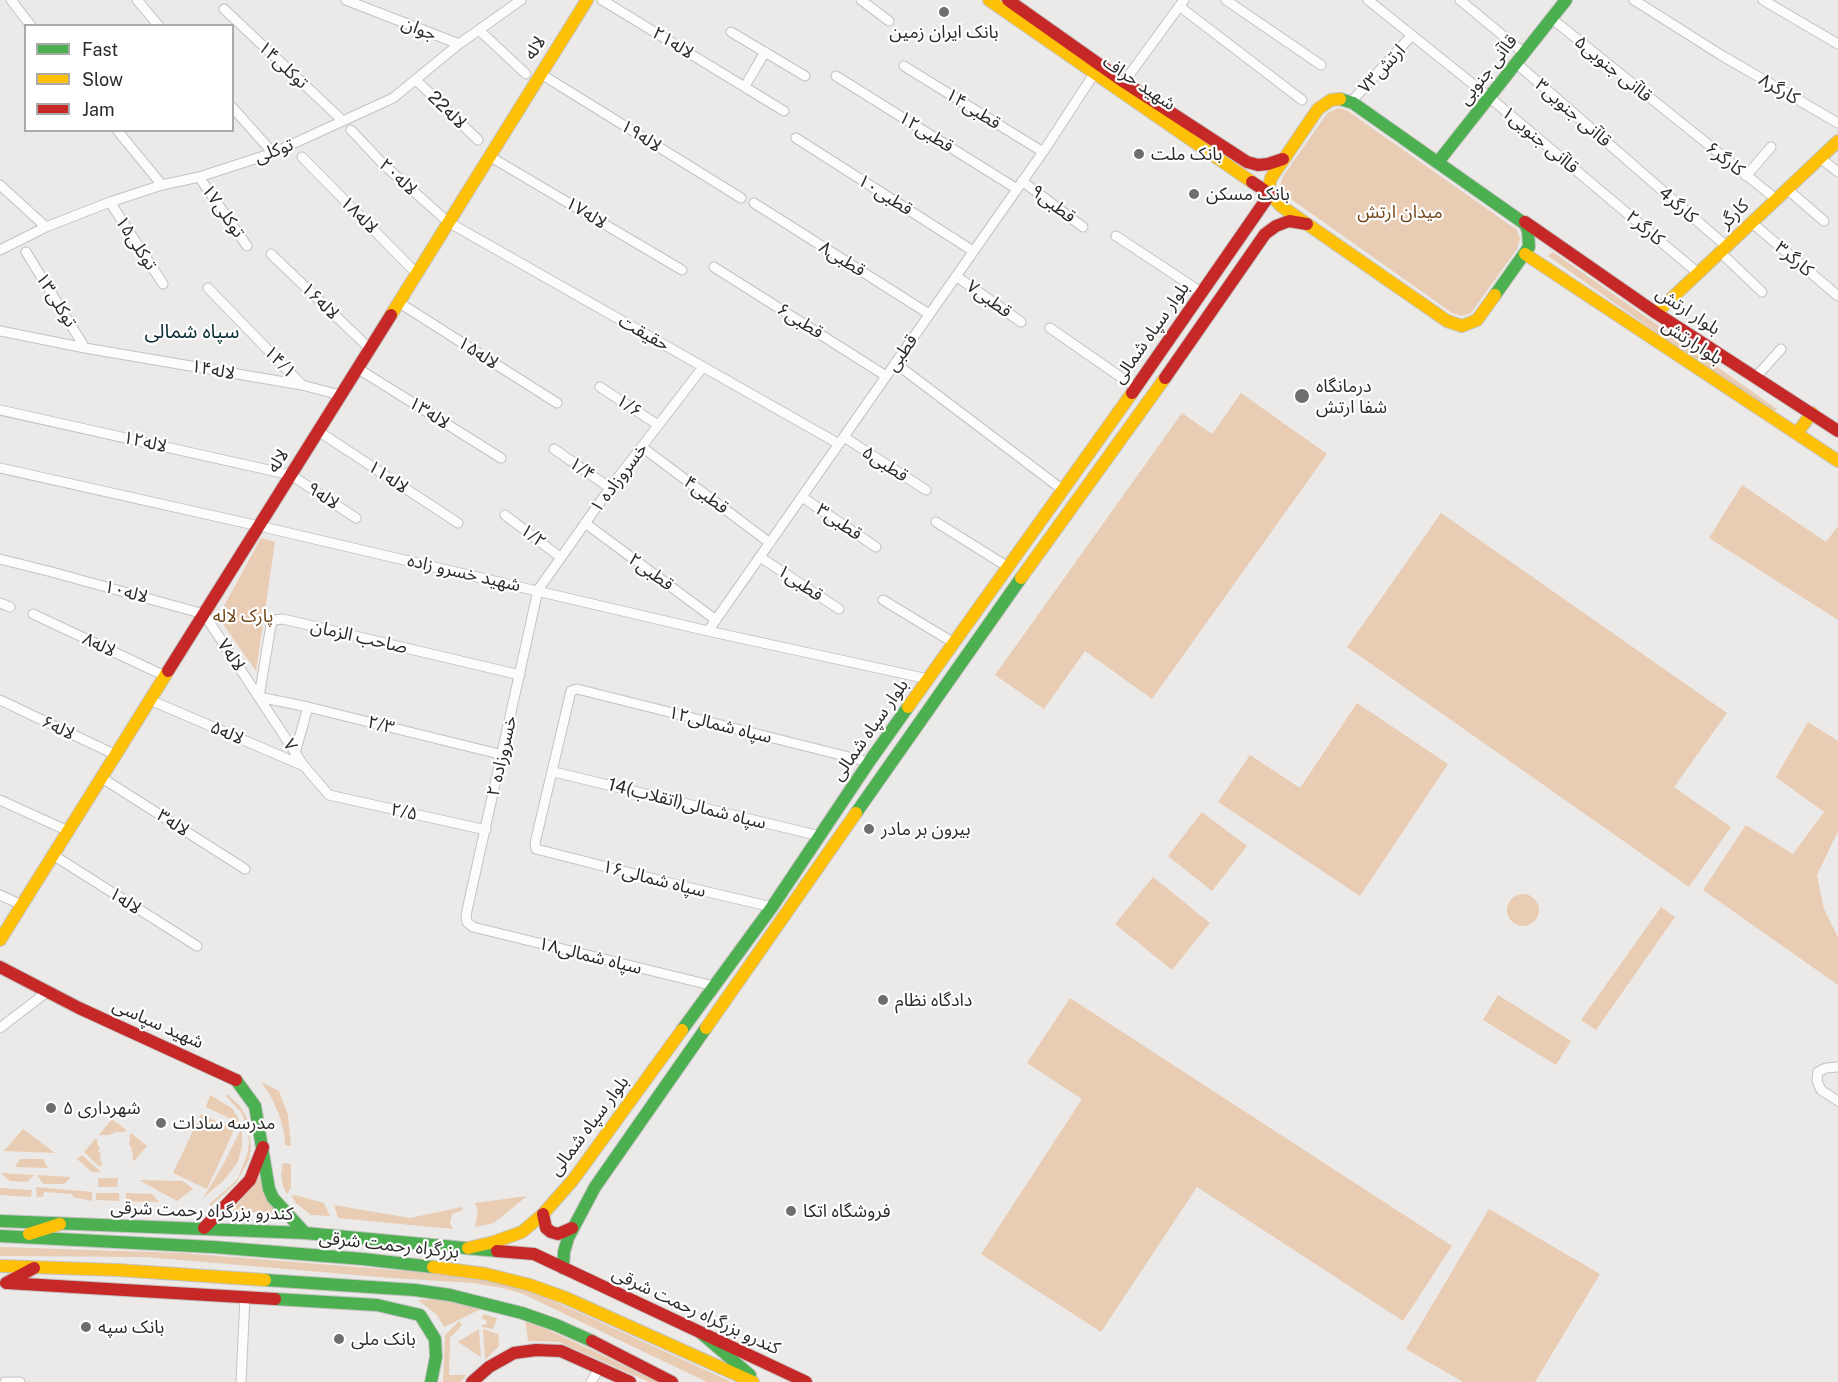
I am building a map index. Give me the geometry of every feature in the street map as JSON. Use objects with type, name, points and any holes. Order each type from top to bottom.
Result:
[{"type":"main road","name":"لاله","points":[[0,940],[587,0]]},
{"type":"main road","name":"شهید حراف","points":[[989,0],[1094,74],[1207,143],[1270,194]]},
{"type":"main road","points":[[1008,0],[1207,143],[1246,162],[1258,165],[1268,165],[1283,159]]},
{"type":"main road","name":"قاآنی جنوبی","points":[[1438,162],[1566,0]]},
{"type":"main road","points":[[1339,99],[1351,102],[1519,219],[1528,231],[1530,239],[1526,254],[1477,321],[1454,325],[1281,206],[1270,194],[1271,178],[1323,104],[1339,99]]},
{"type":"main road","name":"کارگر","points":[[1656,313],[1838,141]]},
{"type":"main road","name":"بلوار سپاه شمالی","points":[[468,1248],[522,1232],[543,1214],[573,1180],[772,907],[869,762],[1172,338],[1270,194]]},
{"type":"main road","name":"بلوار ارتش","points":[[1519,219],[1656,313],[1837,430]]},
{"type":"main road","name":"بلوار سپاه شمالی","points":[[563,1268],[564,1252],[572,1228],[595,1187],[1265,234],[1288,221],[1307,224]]},
{"type":"main road","points":[[1250,223],[1262,223],[1265,234]]},
{"type":"main road","name":"بلوارارتش","points":[[1526,254],[1838,462]]},
{"type":"main road","points":[[1797,433],[1812,413]]},
{"type":"main road","points":[[1092,448],[1107,457]]},
{"type":"main road","points":[[841,805],[855,815]]},
{"type":"main road","name":"شهید سپاسی","points":[[0,967],[47,992],[236,1080],[255,1106],[269,1189],[273,1198],[305,1233]]},
{"type":"main road","points":[[204,1228],[250,1180],[263,1146]]},
{"type":"main road","points":[[543,1214],[546,1228],[551,1232],[564,1233],[572,1228]]},
{"type":"main road","name":"کندرو بزرگراه رحمت شرقی","points":[[0,1221],[305,1233],[534,1254],[806,1382]]},
{"type":"main road","points":[[18,1237],[60,1224]]},
{"type":"main road","name":"بزرگراه رحمت شرقی","points":[[0,1236],[213,1247],[363,1258],[486,1274],[530,1285],[566,1298],[753,1382]]},
{"type":"main road","points":[[0,1266],[117,1270],[415,1290],[450,1295],[522,1313],[556,1326],[602,1346],[672,1382]]},
{"type":"main road","points":[[3,1283],[35,1268]]},
{"type":"main road","points":[[3,1283],[377,1305],[420,1315],[435,1339],[436,1357],[431,1382]]},
{"type":"main road","points":[[702,1334],[757,1382]]},
{"type":"main road","points":[[472,1382],[489,1367],[514,1353],[536,1350],[561,1351],[630,1382]]},
{"type":"street","points":[[11,0],[29,24]]},
{"type":"street","points":[[137,0],[157,24]]},
{"type":"street","name":"جوان","points":[[346,0],[459,44]]},
{"type":"street","name":"توکلی","points":[[0,250],[46,227],[110,202],[273,153],[393,98],[459,44],[521,0]]},
{"type":"street","name":"لاله۲۱","points":[[602,0],[784,111]]},
{"type":"street","points":[[861,0],[889,21]]},
{"type":"street","points":[[1226,0],[1321,64]]},
{"type":"street","name":"قاآنی جنوبی۱","points":[[1368,0],[1591,183]]},
{"type":"street","points":[[1460,0],[1524,53]]},
{"type":"street","name":"کارگر۸","points":[[1634,0],[1721,55],[1838,123]]},
{"type":"street","points":[[1766,2],[1838,44]]},
{"type":"street","points":[[1124,82],[1181,3],[1302,100]]},
{"type":"street","name":"توکلی۱۴","points":[[224,9],[343,121]]},
{"type":"street","name":"قاآنی جنوبی۵","points":[[1551,18],[1674,119]]},
{"type":"street","points":[[479,30],[526,74]]},
{"type":"street","points":[[731,32],[805,76]]},
{"type":"street","name":"ارتش۷۳","points":[[1351,102],[1412,35]]},
{"type":"street","points":[[745,86],[765,52]]},
{"type":"street","name":"قاآنی جنوبی۳","points":[[1516,63],[1630,163]]},
{"type":"street","name":"قطبی۱۴","points":[[904,66],[1042,152]]},
{"type":"street","name":"لاله۱۹","points":[[541,74],[741,198]]},
{"type":"street","name":"قطبی","points":[[708,631],[974,251],[1094,74]]},
{"type":"street","name":"قطبی۱۲","points":[[836,76],[1019,185]]},
{"type":"street","name":"22لاله","points":[[416,80],[478,140]]},
{"type":"street","points":[[234,109],[273,153]]},
{"type":"street","name":"کارگر۶","points":[[1674,119],[1776,199]]},
{"type":"street","name":"لاله۲۰","points":[[351,130],[384,165],[448,222]]},
{"type":"street","points":[[119,132],[162,185]]},
{"type":"street","name":"قطبی۱۰","points":[[796,138],[974,251]]},
{"type":"street","points":[[1746,176],[1771,147]]},
{"type":"street","name":"لاله۱۷","points":[[489,156],[682,270]]},
{"type":"street","name":"لاله۱۸","points":[[302,157],[416,273]]},
{"type":"street","points":[[1820,158],[1838,172]]},
{"type":"street","name":"4کارگر","points":[[1630,163],[1723,249],[1762,292]]},
{"type":"street","name":"توکلی۱۷","points":[[199,177],[247,246]]},
{"type":"street","name":"کارگر۲","points":[[1591,183],[1698,273]]},
{"type":"street","points":[[0,185],[46,227]]},
{"type":"street","name":"قطبی۹","points":[[1019,185],[1083,227]]},
{"type":"street","points":[[1786,189],[1824,221]]},
{"type":"street","name":"توکلی۱۵","points":[[110,202],[163,284]]},
{"type":"street","name":"قطبی۸","points":[[754,203],[929,314]]},
{"type":"street","name":"حقیقت","points":[[448,222],[703,366],[841,440]]},
{"type":"street","name":"کارگر۳","points":[[1751,222],[1838,296]]},
{"type":"street","points":[[1116,236],[1202,292]]},
{"type":"street","name":"توکلی۱۳","points":[[26,252],[85,348]]},
{"type":"street","name":"لاله۱۶","points":[[271,254],[369,348]]},
{"type":"street","name":"قطبی۶","points":[[714,267],[886,376]]},
{"type":"street","name":"قطبی۷","points":[[956,276],[1022,322]]},
{"type":"street","name":"۱۴/۱","points":[[208,288],[302,385]]},
{"type":"street","name":"لاله۱۵","points":[[398,302],[557,404]]},
{"type":"street","points":[[1050,328],[1135,387]]},
{"type":"street","name":"لاله۱۴","points":[[0,332],[302,385],[340,395]]},
{"type":"street","points":[[1756,377],[1781,349]]},
{"type":"street","points":[[895,363],[1063,490]]},
{"type":"street","name":"خسروزاده ۱","points":[[538,590],[610,488],[703,366]]},
{"type":"street","name":"لاله۱۳","points":[[357,368],[501,458]]},
{"type":"street","name":"۱/۶","points":[[600,387],[658,425]]},
{"type":"street","name":"لاله۱۲","points":[[0,410],[291,475]]},
{"type":"street","name":"لاله۱۱","points":[[318,431],[458,523]]},
{"type":"street","name":"قطبی۵","points":[[841,440],[926,490]]},
{"type":"street","name":"قطبی۴","points":[[642,447],[770,543]]},
{"type":"street","name":"۱/۴","points":[[554,449],[610,488]]},
{"type":"street","name":"شهید خسرو زاده","points":[[0,468],[538,590],[708,631],[928,679]]},
{"type":"street","name":"لاله۹","points":[[291,475],[356,518]]},
{"type":"street","name":"قطبی۳","points":[[802,497],[876,547]]},
{"type":"street","name":"۱/۲","points":[[505,515],[560,557]]},
{"type":"street","points":[[936,522],[1008,567]]},
{"type":"street","name":"قطبی۲","points":[[585,523],[716,620]]},
{"type":"street","name":"قطبی۱","points":[[760,557],[839,609]]},
{"type":"street","name":"لاله۱۰","points":[[0,560],[204,614]]},
{"type":"street","name":"خسروزاده ۲","points":[[467,922],[466,915],[538,590]]},
{"type":"street","points":[[883,600],[954,643]]},
{"type":"street","points":[[0,603],[10,607]]},
{"type":"street","name":"لاله۸","points":[[33,614],[165,676]]},
{"type":"street","name":"لاله۷","points":[[204,614],[259,697]]},
{"type":"street","name":"صاحب الزمان","points":[[259,697],[271,625],[274,620],[283,619],[520,675]]},
{"type":"street","name":"سپاه شمالی۱۲","points":[[554,772],[571,691],[577,689],[869,762]]},
{"type":"street","name":"۲/۳","points":[[259,697],[503,754]]},
{"type":"street","name":"۷","points":[[259,697],[295,753],[324,792]]},
{"type":"street","name":"۶لاله","points":[[0,700],[116,755]]},
{"type":"street","name":"لاله۵","points":[[150,700],[304,766]]},
{"type":"street","points":[[295,753],[308,707]]},
{"type":"street","name":"14سپاه شمالی(اتقلاب)","points":[[554,772],[820,836]]},
{"type":"street","name":"سپاه شمالی۱۶","points":[[554,772],[536,849],[772,907]]},
{"type":"street","name":"۳لاله","points":[[102,778],[245,869]]},
{"type":"street","name":"۲/۵","points":[[324,792],[335,798],[486,830]]},
{"type":"street","points":[[0,800],[68,831]]},
{"type":"street","name":"۱لاله","points":[[53,855],[197,946]]},
{"type":"street","points":[[0,895],[22,905]]},
{"type":"street","name":"سپاه شمالی۱۸","points":[[467,922],[473,927],[714,986]]},
{"type":"street","points":[[0,1028],[47,992]]},
{"type":"street","points":[[1838,1067],[1826,1068],[1818,1072],[1817,1081],[1821,1090],[1838,1101]]},
{"type":"street","points":[[241,1382],[245,1297]]},
{"type":"street","points":[[591,1382],[600,1367]]},
{"type":"street","points":[[5,1382],[20,1382]]},
{"type":"green space","name":"میدان ارتش","points":[[1339,108],[1348,111],[1517,230],[1520,239],[1517,249],[1471,313],[1462,316],[1452,313],[1284,194],[1280,185],[1283,176],[1326,115]]},
{"type":"green space","points":[[1553,252],[1777,409],[1774,411],[1677,347],[1548,256]]},
{"type":"green space","points":[[1241,393],[1327,454],[1152,699],[1085,651],[1044,709],[995,675],[1182,413],[1212,434]]},
{"type":"green space","points":[[1742,485],[1826,542],[1838,526],[1838,620],[1709,538]]},
{"type":"green space","points":[[1441,513],[1727,713],[1674,787],[1731,827],[1689,887],[1347,647]]},
{"type":"green space","name":"پارک لاله","points":[[261,538],[275,542],[256,671],[218,617]]},
{"type":"green space","points":[[1357,703],[1448,764],[1360,896],[1218,802],[1250,755],[1300,788]]},
{"type":"green space","points":[[1808,722],[1838,741],[1838,831],[1817,875],[1824,909],[1838,937],[1838,985],[1703,890],[1746,825],[1793,854],[1824,812],[1776,777]]},
{"type":"green space","points":[[1202,812],[1247,846],[1212,891],[1168,856]]},
{"type":"green space","points":[[1153,877],[1210,923],[1172,970],[1115,924]]},
{"type":"green space","points":[[1523,894],[1534,899],[1539,910],[1534,921],[1523,926],[1512,921],[1507,910],[1512,899]]},
{"type":"green space","points":[[1661,907],[1675,917],[1596,1030],[1581,1020]]},
{"type":"green space","points":[[1498,995],[1571,1041],[1556,1065],[1483,1020]]},
{"type":"green space","points":[[1070,998],[1452,1246],[1403,1321],[1197,1187],[1101,1332],[981,1254],[1082,1099],[1027,1063]]},
{"type":"green space","points":[[261,1082],[279,1091],[288,1115],[291,1146],[285,1145],[279,1114]]},
{"type":"green space","points":[[227,1094],[240,1106],[247,1118],[251,1147],[249,1160],[236,1183],[211,1206],[209,1204],[238,1178],[248,1152],[246,1123],[241,1112],[226,1096]]},
{"type":"green space","points":[[210,1095],[232,1108],[239,1123],[206,1107]]},
{"type":"green space","points":[[201,1114],[234,1130],[207,1189],[173,1173]]},
{"type":"green space","points":[[112,1119],[126,1130],[125,1132],[99,1135]]},
{"type":"green space","points":[[242,1127],[242,1146],[238,1162],[224,1180],[203,1198],[223,1165]]},
{"type":"green space","points":[[23,1129],[55,1153],[4,1151]]},
{"type":"green space","points":[[131,1133],[147,1146],[134,1161],[129,1144]]},
{"type":"green space","points":[[95,1139],[98,1140],[100,1149],[98,1151],[101,1153],[100,1167],[84,1152]]},
{"type":"green space","points":[[82,1155],[101,1172],[92,1172],[77,1159]]},
{"type":"green space","points":[[20,1159],[43,1159],[48,1168],[15,1167]]},
{"type":"green space","points":[[283,1163],[291,1164],[291,1188],[287,1194],[281,1174]]},
{"type":"green space","points":[[1,1173],[34,1175],[27,1182],[10,1181]]},
{"type":"green space","points":[[37,1175],[71,1177],[64,1184],[43,1184]]},
{"type":"green space","points":[[260,1176],[278,1213],[232,1211]]},
{"type":"green space","points":[[98,1178],[118,1178],[117,1187],[98,1187]]},
{"type":"green space","points":[[139,1180],[183,1181],[193,1189],[177,1201]]},
{"type":"green space","points":[[36,1187],[92,1192],[92,1201],[73,1197],[72,1194],[44,1192],[43,1197],[37,1197]]},
{"type":"green space","points":[[0,1188],[32,1190],[31,1197],[0,1195]]},
{"type":"green space","points":[[96,1193],[119,1193],[119,1201],[96,1200]]},
{"type":"green space","points":[[126,1193],[152,1194],[159,1202],[126,1201]]},
{"type":"green space","points":[[295,1195],[324,1203],[330,1216],[311,1215],[296,1203],[291,1196]]},
{"type":"green space","points":[[527,1196],[494,1223],[475,1227],[478,1210],[475,1203]]},
{"type":"green space","points":[[334,1205],[410,1218],[462,1207],[463,1210],[452,1214],[450,1223],[453,1229],[338,1218]]},
{"type":"green space","points":[[1489,1209],[1600,1274],[1535,1382],[1463,1382],[1406,1349]]},
{"type":"green space","points":[[0,1247],[182,1253],[470,1276],[534,1292],[732,1382],[707,1382],[523,1294],[503,1288],[473,1283],[146,1257],[0,1256]]},
{"type":"green space","points":[[437,1299],[481,1309],[444,1327],[437,1315],[418,1300]]},
{"type":"green space","points":[[483,1314],[497,1318],[493,1329],[482,1327],[487,1324],[486,1320],[482,1319]]},
{"type":"green space","points":[[525,1319],[660,1382],[649,1382],[559,1342],[528,1341]]},
{"type":"green space","points":[[459,1321],[462,1325],[450,1338],[449,1375],[466,1375],[461,1382],[443,1382],[445,1335]]},
{"type":"green space","points":[[479,1329],[481,1357],[458,1342]]},
{"type":"green space","points":[[483,1329],[498,1334],[499,1346],[485,1360]]},
{"type":"traffic: fast","points":[[1438,162],[1566,0]]},
{"type":"traffic: fast","points":[[1340,99],[1353,103],[1525,224],[1529,247],[1495,295]]},
{"type":"traffic: fast","points":[[856,813],[1021,578]]},
{"type":"traffic: fast","points":[[682,1030],[772,907],[908,707]]},
{"type":"traffic: fast","points":[[563,1268],[568,1238],[595,1187],[706,1028]]},
{"type":"traffic: fast","points":[[236,1080],[255,1106],[269,1189],[273,1198],[305,1233]]},
{"type":"traffic: fast","points":[[0,1221],[305,1233],[497,1251]]},
{"type":"traffic: fast","points":[[0,1236],[213,1247],[433,1267]]},
{"type":"traffic: fast","points":[[265,1280],[415,1290],[450,1295],[522,1313],[592,1341]]},
{"type":"traffic: fast","points":[[275,1299],[377,1305],[420,1315],[435,1339],[436,1357],[431,1382]]},
{"type":"traffic: fast","points":[[702,1334],[750,1375]]},
{"type":"traffic: slow","points":[[391,315],[587,0]]},
{"type":"traffic: slow","points":[[989,0],[1252,182]]},
{"type":"traffic: slow","points":[[1340,99],[1331,100],[1318,109],[1271,178],[1270,194],[1281,206],[1447,321],[1462,326],[1477,320],[1495,295]]},
{"type":"traffic: slow","points":[[1656,313],[1838,141]]},
{"type":"traffic: slow","points":[[1525,254],[1838,461]]},
{"type":"traffic: slow","points":[[1021,578],[1165,378]]},
{"type":"traffic: slow","points":[[908,707],[1132,393]]},
{"type":"traffic: slow","points":[[1797,433],[1812,413]]},
{"type":"traffic: slow","points":[[0,940],[168,671]]},
{"type":"traffic: slow","points":[[706,1028],[856,813]]},
{"type":"traffic: slow","points":[[468,1248],[522,1232],[543,1214],[573,1180],[682,1030]]},
{"type":"traffic: slow","points":[[29,1234],[60,1224]]},
{"type":"traffic: slow","points":[[0,1266],[117,1270],[265,1280]]},
{"type":"traffic: slow","points":[[433,1267],[486,1274],[530,1285],[566,1298],[753,1382]]},
{"type":"traffic: jam","points":[[1008,0],[1124,82],[1247,162],[1258,165],[1283,159]]},
{"type":"traffic: jam","points":[[1132,393],[1270,194],[1252,182]]},
{"type":"traffic: jam","points":[[1165,378],[1265,234],[1289,221],[1307,224]]},
{"type":"traffic: jam","points":[[1525,222],[1656,313],[1838,431]]},
{"type":"traffic: jam","points":[[168,671],[391,315]]},
{"type":"traffic: jam","points":[[0,967],[79,1008],[236,1080]]},
{"type":"traffic: jam","points":[[204,1228],[250,1180],[263,1147]]},
{"type":"traffic: jam","points":[[543,1214],[546,1228],[551,1232],[558,1234],[572,1228]]},
{"type":"traffic: jam","points":[[497,1251],[534,1254],[806,1382]]},
{"type":"traffic: jam","points":[[6,1283],[34,1268]]},
{"type":"traffic: jam","points":[[7,1283],[275,1299]]},
{"type":"traffic: jam","points":[[592,1341],[672,1382]]},
{"type":"traffic: jam","points":[[472,1382],[489,1367],[514,1353],[536,1350],[561,1351],[630,1382]]},
{"type":"place","name":"بانک ایران زمین","points":[[944,12]]},
{"type":"place","name":"بانک ملت","points":[[1139,154]]},
{"type":"place","name":"بانک مسکن","points":[[1194,194]]},
{"type":"place","name":"درمانگاه شفا ارتش","points":[[1302,396]]},
{"type":"place","name":"بیرون بر مادر","points":[[869,829]]},
{"type":"place","name":"دادگاه نظام","points":[[883,1000]]},
{"type":"place","name":"شهرداری ۵","points":[[51,1108]]},
{"type":"place","name":"مدرسه سادات","points":[[161,1123]]},
{"type":"place","name":"فروشگاه اتکا","points":[[791,1211]]},
{"type":"place","name":"بانک سپه","points":[[86,1327]]},
{"type":"place","name":"بانک ملی","points":[[339,1339]]},
{"type":"district","name":"سپاه شمالی","points":[[192,332]]}]
